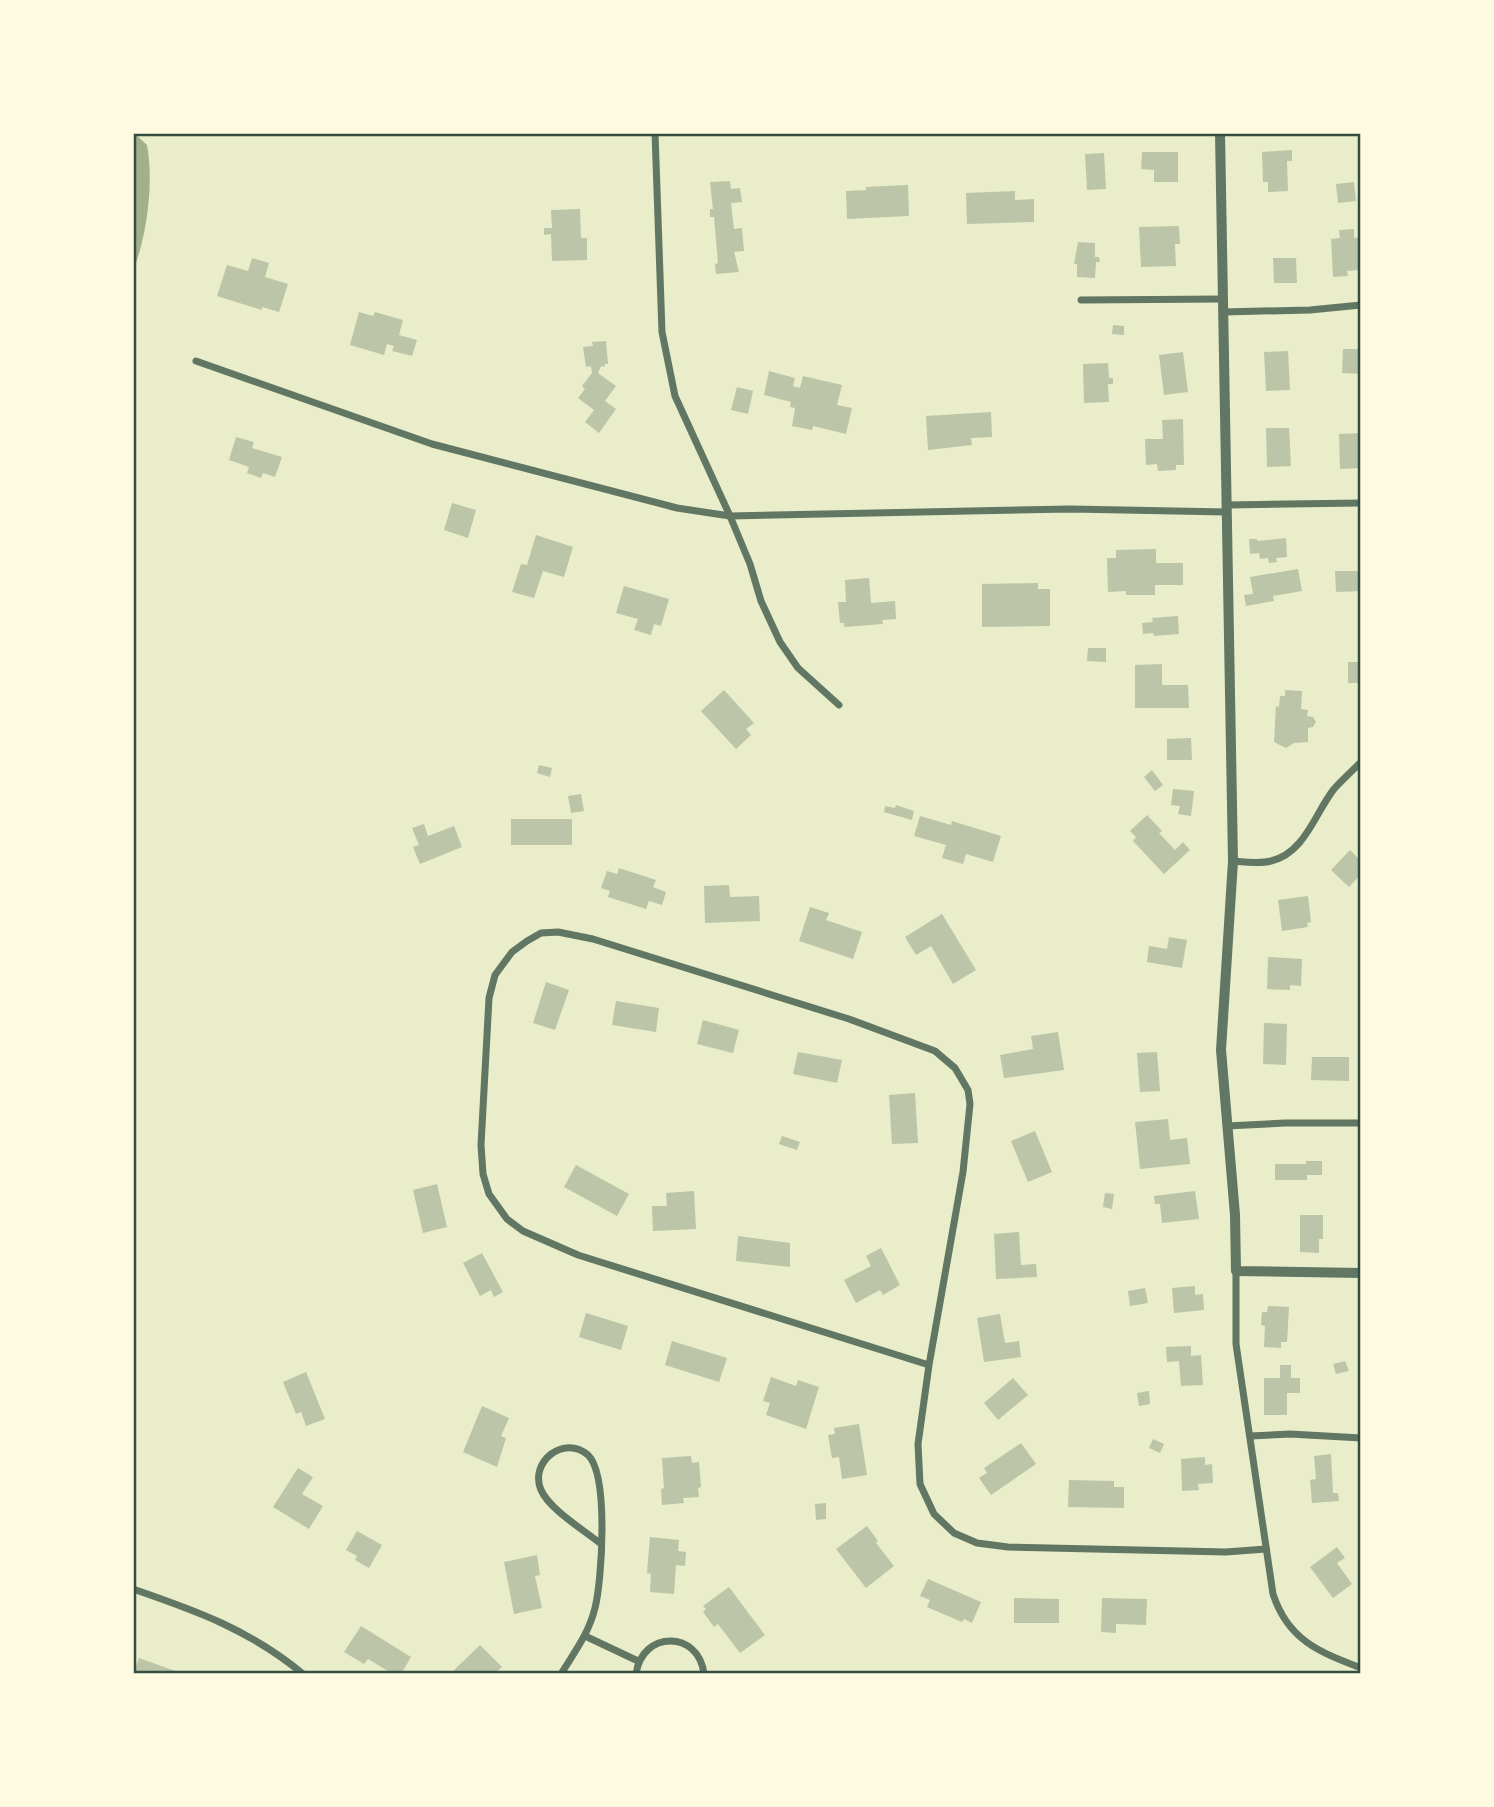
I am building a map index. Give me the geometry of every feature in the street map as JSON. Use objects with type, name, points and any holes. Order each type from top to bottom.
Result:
[{"type":"street","points":[[655,133],[662,332],[675,396],[730,516],[750,564],[761,601],[780,642],[798,668],[839,705]]},
{"type":"street","points":[[1220,133],[1233,862],[1221,1050],[1235,1215],[1236,1344],[1273,1594],[1283,1620],[1304,1640],[1361,1668]]},
{"type":"street","points":[[1081,300],[1223,299]]},
{"type":"street","points":[[1223,312],[1310,310],[1361,305]]},
{"type":"street","points":[[196,361],[432,444],[677,508],[730,516],[1070,509],[1227,509],[1361,503]]},
{"type":"street","points":[[1233,862],[1269,862],[1294,848],[1306,835],[1334,790],[1361,762]]},
{"type":"street","points":[[929,1365],[578,1255],[523,1231],[507,1219],[489,1195],[483,1174],[481,1145],[489,998],[495,975],[512,952],[541,933],[558,932],[593,939],[849,1019],[934,1051],[955,1068],[968,1090],[970,1104],[963,1172],[918,1444],[920,1485],[934,1514],[954,1533],[977,1543],[1008,1547],[1226,1552],[1266,1549]]},
{"type":"street","points":[[1227,1126],[1361,1123]]},
{"type":"street","points":[[1236,1270],[1361,1273]]},
{"type":"street","points":[[1250,1436],[1280,1434],[1361,1438]]},
{"type":"street","points":[[561,1674],[585,1636],[595,1607],[601,1571],[601,1544],[601,1492],[594,1463],[588,1455],[569,1448],[554,1451],[540,1466],[540,1488],[561,1513],[601,1544]]},
{"type":"street","points":[[133,1589],[201,1612],[233,1627],[260,1641],[303,1674]]},
{"type":"street","points":[[585,1636],[638,1661]]},
{"type":"street","points":[[636,1674],[638,1661],[652,1646],[673,1641],[692,1649],[699,1657],[704,1674]]},
{"type":"shaded area","points":[[134,133],[147,145],[150,176],[142,242],[133,272]]},
{"type":"building","points":[[1292,150],[1292,161],[1287,161],[1288,191],[1268,192],[1268,182],[1263,182],[1262,152]]},
{"type":"building","points":[[1142,152],[1178,152],[1178,182],[1154,182],[1154,170],[1141,169]]},
{"type":"building","points":[[1104,153],[1106,189],[1087,190],[1085,154]]},
{"type":"building","points":[[730,181],[731,189],[740,188],[742,202],[731,203],[734,229],[742,228],[744,251],[734,252],[739,272],[716,274],[715,264],[718,263],[714,217],[710,217],[710,209],[713,209],[710,182]]},
{"type":"building","points":[[1354,182],[1356,201],[1338,203],[1336,184]]},
{"type":"building","points":[[908,185],[909,216],[847,219],[846,191]]},
{"type":"building","points":[[1015,191],[1015,200],[1034,199],[1034,222],[967,224],[966,193]]},
{"type":"building","points":[[580,209],[581,238],[587,238],[587,260],[552,261],[551,234],[544,235],[544,228],[552,228],[551,210]]},
{"type":"building","points":[[1179,226],[1180,244],[1175,244],[1176,266],[1141,267],[1139,227]]},
{"type":"building","points":[[1354,229],[1354,238],[1361,237],[1359,270],[1347,271],[1348,276],[1333,277],[1331,239],[1340,238],[1339,230]]},
{"type":"building","points":[[1078,242],[1095,243],[1095,257],[1099,257],[1100,262],[1096,262],[1095,278],[1077,277],[1077,264],[1074,264]]},
{"type":"building","points":[[252,258],[269,263],[265,277],[288,284],[279,312],[262,307],[262,310],[217,296],[227,265],[248,271]]},
{"type":"building","points":[[1273,258],[1296,258],[1297,283],[1274,283]]},
{"type":"building","points":[[359,312],[373,316],[375,312],[403,320],[399,335],[417,340],[412,356],[392,351],[394,346],[387,344],[384,355],[350,345]]},
{"type":"building","points":[[1113,325],[1124,326],[1124,335],[1112,334]]},
{"type":"building","points":[[606,341],[608,364],[601,366],[598,373],[616,386],[605,401],[616,409],[599,433],[585,422],[594,410],[578,398],[585,389],[582,386],[592,373],[591,366],[586,367],[583,347],[593,346],[592,342]]},
{"type":"building","points":[[1343,349],[1361,349],[1361,374],[1342,373]]},
{"type":"building","points":[[1288,351],[1290,390],[1266,391],[1264,352]]},
{"type":"building","points":[[1183,352],[1188,392],[1164,395],[1159,355]]},
{"type":"building","points":[[1108,363],[1109,378],[1113,378],[1113,384],[1108,384],[1109,402],[1084,403],[1083,364]]},
{"type":"building","points":[[769,371],[795,378],[793,386],[800,388],[803,376],[842,385],[837,405],[852,408],[846,434],[813,426],[812,430],[792,426],[795,408],[790,407],[791,402],[764,395]]},
{"type":"building","points":[[737,387],[753,391],[748,414],[731,410]]},
{"type":"building","points":[[991,412],[992,437],[971,438],[972,445],[928,450],[926,416]]},
{"type":"building","points":[[1183,419],[1184,465],[1176,465],[1176,470],[1158,471],[1157,464],[1146,465],[1145,439],[1163,439],[1162,420]]},
{"type":"building","points":[[1266,428],[1289,428],[1291,466],[1267,467]]},
{"type":"building","points":[[1361,433],[1361,468],[1340,469],[1339,434]]},
{"type":"building","points":[[236,437],[254,442],[252,448],[282,457],[275,477],[263,473],[261,478],[247,473],[249,467],[229,460]]},
{"type":"building","points":[[452,503],[476,510],[468,538],[444,530]]},
{"type":"building","points":[[536,535],[573,547],[564,577],[543,571],[534,598],[512,592],[521,564],[527,565]]},
{"type":"building","points":[[1286,538],[1287,557],[1276,558],[1277,562],[1269,563],[1268,558],[1260,559],[1259,553],[1250,554],[1249,539],[1257,541]]},
{"type":"building","points":[[1156,549],[1156,563],[1183,563],[1183,585],[1155,585],[1155,595],[1126,595],[1126,591],[1108,592],[1107,558],[1116,558],[1116,550]]},
{"type":"building","points":[[1298,569],[1302,591],[1273,596],[1274,601],[1246,606],[1244,595],[1253,594],[1250,577]]},
{"type":"building","points":[[1335,571],[1361,571],[1361,591],[1336,592]]},
{"type":"building","points":[[869,578],[871,603],[895,601],[896,619],[882,620],[883,624],[844,627],[844,623],[840,623],[838,602],[846,602],[845,580]]},
{"type":"building","points":[[1038,583],[1038,589],[1050,589],[1050,626],[982,627],[982,584]]},
{"type":"building","points":[[624,586],[669,599],[661,626],[654,624],[651,635],[634,630],[638,619],[616,613]]},
{"type":"building","points":[[1178,616],[1179,634],[1143,634],[1142,623],[1153,622],[1152,618]]},
{"type":"building","points":[[1088,648],[1106,648],[1106,662],[1087,661]]},
{"type":"building","points":[[1348,662],[1361,662],[1361,683],[1348,683]]},
{"type":"building","points":[[1162,664],[1162,685],[1188,685],[1189,708],[1135,708],[1135,665]]},
{"type":"building","points":[[724,690],[754,723],[746,729],[751,735],[736,749],[701,711]]},
{"type":"building","points":[[1285,690],[1302,691],[1301,709],[1308,710],[1307,716],[1313,717],[1316,722],[1313,727],[1308,728],[1308,742],[1294,743],[1286,748],[1274,742],[1276,706],[1279,707],[1280,696],[1285,696]]},
{"type":"building","points":[[1191,738],[1192,760],[1167,760],[1167,739]]},
{"type":"building","points":[[539,765],[552,768],[550,777],[537,773]]},
{"type":"building","points":[[1152,770],[1163,785],[1155,791],[1144,777]]},
{"type":"building","points":[[1173,789],[1194,791],[1191,816],[1178,814],[1180,806],[1171,805]]},
{"type":"building","points":[[581,794],[584,811],[571,813],[568,796]]},
{"type":"building","points":[[896,805],[914,811],[912,820],[884,812],[885,806],[895,808]]},
{"type":"building","points":[[1147,815],[1175,850],[1183,842],[1190,850],[1164,874],[1133,841],[1136,837],[1130,831]]},
{"type":"building","points":[[920,816],[951,825],[952,821],[1001,836],[993,862],[966,854],[963,864],[942,858],[946,845],[914,836]]},
{"type":"building","points":[[511,819],[572,819],[572,845],[511,845]]},
{"type":"building","points":[[424,824],[428,836],[454,826],[462,847],[420,864],[413,847],[419,845],[412,828]]},
{"type":"building","points":[[1350,850],[1361,861],[1361,874],[1349,887],[1331,870]]},
{"type":"building","points":[[619,868],[656,880],[653,887],[666,892],[662,905],[649,901],[646,909],[608,897],[610,891],[601,888],[607,871],[617,874]]},
{"type":"building","points":[[729,885],[730,897],[759,896],[760,921],[705,923],[704,886]]},
{"type":"building","points":[[1308,896],[1311,922],[1307,923],[1308,927],[1282,931],[1278,900]]},
{"type":"building","points":[[810,907],[829,913],[826,920],[862,932],[853,959],[799,941]]},
{"type":"building","points":[[942,914],[976,970],[953,984],[931,946],[916,955],[905,937]]},
{"type":"building","points":[[1169,937],[1187,940],[1182,968],[1147,962],[1149,946],[1167,949]]},
{"type":"building","points":[[1268,957],[1302,959],[1301,986],[1290,985],[1290,990],[1267,989]]},
{"type":"building","points":[[546,982],[569,990],[555,1030],[533,1023]]},
{"type":"building","points":[[616,1001],[659,1008],[656,1032],[612,1025]]},
{"type":"building","points":[[703,1020],[739,1030],[733,1053],[697,1044]]},
{"type":"building","points":[[1264,1023],[1287,1024],[1286,1065],[1263,1064]]},
{"type":"building","points":[[1058,1032],[1064,1070],[1004,1078],[1000,1055],[1033,1049],[1031,1036]]},
{"type":"building","points":[[798,1052],[842,1060],[837,1083],[793,1074]]},
{"type":"building","points":[[1157,1052],[1160,1091],[1140,1092],[1137,1053]]},
{"type":"building","points":[[1312,1057],[1349,1057],[1349,1081],[1311,1080]]},
{"type":"building","points":[[915,1093],[918,1143],[892,1144],[889,1095]]},
{"type":"building","points":[[1168,1119],[1170,1140],[1187,1138],[1190,1164],[1140,1169],[1135,1122]]},
{"type":"building","points":[[1035,1131],[1052,1172],[1028,1182],[1011,1141]]},
{"type":"building","points":[[782,1136],[800,1142],[797,1150],[779,1144]]},
{"type":"building","points":[[1306,1161],[1322,1161],[1322,1175],[1307,1175],[1307,1180],[1275,1180],[1275,1164],[1306,1164]]},
{"type":"building","points":[[576,1165],[629,1194],[617,1216],[564,1187]]},
{"type":"building","points":[[437,1184],[447,1227],[423,1233],[413,1190]]},
{"type":"building","points":[[694,1191],[696,1229],[653,1231],[652,1206],[667,1206],[666,1193]]},
{"type":"building","points":[[1195,1191],[1199,1219],[1162,1223],[1160,1204],[1155,1204],[1154,1196]]},
{"type":"building","points":[[1105,1193],[1114,1194],[1112,1209],[1103,1207]]},
{"type":"building","points":[[1300,1215],[1323,1215],[1323,1239],[1319,1239],[1319,1253],[1300,1252]]},
{"type":"building","points":[[1019,1232],[1021,1265],[1036,1264],[1037,1277],[996,1279],[994,1234]]},
{"type":"building","points":[[738,1236],[790,1243],[790,1267],[736,1261]]},
{"type":"building","points":[[881,1248],[900,1285],[883,1295],[880,1290],[856,1303],[844,1280],[871,1266],[866,1256]]},
{"type":"building","points":[[482,1253],[503,1292],[494,1297],[491,1290],[480,1296],[463,1263]]},
{"type":"building","points":[[1195,1286],[1195,1295],[1203,1294],[1204,1310],[1174,1313],[1172,1288]]},
{"type":"building","points":[[1145,1288],[1148,1303],[1130,1306],[1128,1291]]},
{"type":"building","points":[[1268,1306],[1289,1307],[1287,1342],[1281,1342],[1281,1348],[1264,1347],[1265,1326],[1261,1325],[1262,1312],[1267,1312]]},
{"type":"building","points":[[586,1313],[628,1326],[621,1350],[579,1337]]},
{"type":"building","points":[[1000,1314],[1005,1343],[1019,1341],[1021,1357],[984,1362],[977,1318]]},
{"type":"building","points":[[672,1341],[727,1358],[719,1382],[665,1365]]},
{"type":"building","points":[[1191,1346],[1191,1356],[1201,1355],[1203,1385],[1181,1386],[1179,1361],[1167,1362],[1166,1347]]},
{"type":"building","points":[[1345,1361],[1349,1371],[1336,1374],[1333,1364]]},
{"type":"building","points":[[1280,1365],[1291,1365],[1291,1378],[1300,1378],[1300,1393],[1287,1393],[1287,1415],[1264,1415],[1264,1378],[1280,1378]]},
{"type":"building","points":[[306,1372],[325,1419],[306,1426],[301,1412],[296,1414],[283,1382]]},
{"type":"building","points":[[771,1377],[796,1386],[798,1380],[819,1387],[806,1429],[766,1415],[770,1403],[763,1401]]},
{"type":"building","points":[[1013,1378],[1028,1395],[998,1420],[984,1403]]},
{"type":"building","points":[[1149,1391],[1150,1404],[1139,1406],[1137,1393]]},
{"type":"building","points":[[482,1406],[509,1418],[501,1436],[506,1438],[497,1467],[463,1452]]},
{"type":"building","points":[[859,1424],[867,1475],[842,1479],[839,1457],[832,1458],[828,1435],[835,1434],[834,1428]]},
{"type":"building","points":[[1153,1439],[1164,1444],[1160,1453],[1149,1448]]},
{"type":"building","points":[[1021,1443],[1036,1464],[991,1495],[979,1478],[987,1473],[984,1468]]},
{"type":"building","points":[[1331,1454],[1333,1493],[1338,1493],[1339,1501],[1312,1503],[1310,1480],[1316,1479],[1314,1456]]},
{"type":"building","points":[[691,1456],[692,1463],[699,1462],[699,1497],[683,1498],[684,1503],[662,1505],[662,1458]]},
{"type":"building","points":[[1205,1457],[1205,1465],[1212,1464],[1213,1483],[1198,1484],[1199,1490],[1182,1491],[1181,1459]]},
{"type":"building","points":[[298,1468],[313,1477],[302,1494],[323,1506],[309,1529],[273,1507]]},
{"type":"building","points":[[1069,1480],[1114,1481],[1114,1487],[1124,1487],[1124,1508],[1068,1507]]},
{"type":"building","points":[[826,1503],[826,1519],[816,1520],[815,1504]]},
{"type":"building","points":[[867,1526],[894,1566],[866,1588],[836,1549]]},
{"type":"building","points":[[357,1531],[382,1545],[369,1568],[355,1560],[357,1556],[346,1550]]},
{"type":"building","points":[[650,1537],[679,1540],[678,1551],[686,1552],[685,1566],[676,1565],[674,1594],[650,1592],[651,1574],[647,1573]]},
{"type":"building","points":[[1337,1547],[1345,1558],[1337,1563],[1352,1584],[1333,1598],[1310,1567]]},
{"type":"building","points":[[537,1555],[540,1575],[535,1576],[542,1608],[514,1614],[504,1562]]},
{"type":"building","points":[[928,1579],[981,1602],[972,1623],[964,1619],[962,1622],[927,1607],[930,1600],[920,1596]]},
{"type":"building","points":[[729,1587],[765,1635],[740,1653],[718,1624],[714,1627],[703,1612],[706,1609],[703,1606]]},
{"type":"building","points":[[1014,1598],[1059,1599],[1059,1623],[1014,1623]]},
{"type":"building","points":[[1102,1598],[1147,1599],[1146,1625],[1116,1624],[1116,1633],[1101,1632]]},
{"type":"building","points":[[361,1626],[411,1657],[401,1674],[393,1674],[368,1659],[364,1664],[344,1652]]},
{"type":"building","points":[[480,1645],[502,1667],[494,1674],[450,1674]]},
{"type":"building","points":[[139,1658],[178,1672],[133,1674]]}]
